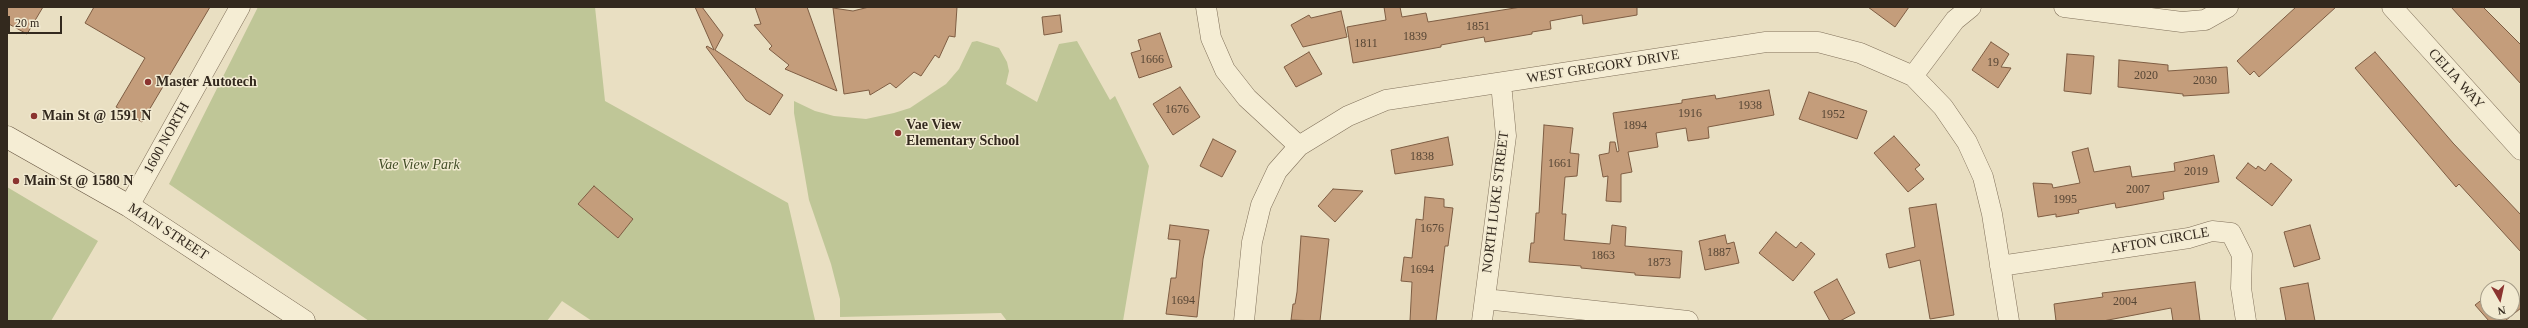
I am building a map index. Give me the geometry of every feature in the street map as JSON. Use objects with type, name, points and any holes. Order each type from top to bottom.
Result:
[{"type":"main road","name":"MAIN STREET","points":[[7,137],[129,206],[304,321]]},
{"type":"street","name":"1600 NORTH","points":[[129,206],[240,7]]},
{"type":"street","points":[[1206,7],[1211,38],[1225,70],[1247,98],[1299,146]]},
{"type":"street","points":[[1971,7],[1955,20],[1913,76],[1943,107],[1968,142],[1983,177],[2009,321]]},
{"type":"street","points":[[2064,7],[2182,22],[2205,20],[2228,7]]},
{"type":"street","name":"CELIA WAY","points":[[2392,7],[2521,150]]},
{"type":"street","name":"WEST GREGORY DRIVE","points":[[1244,321],[1252,242],[1261,205],[1277,171],[1299,146],[1348,116],[1386,100],[1766,42],[1818,42],[1860,52],[1913,76]]},
{"type":"street","name":"NORTH LUKE STREET","points":[[1482,321],[1506,136],[1501,83]]},
{"type":"street","name":"AFTON CIRCLE","points":[[2000,266],[2189,238],[2212,231],[2231,233],[2242,255],[2241,288],[2246,321]]},
{"type":"street","points":[[1485,299],[1688,321]]},
{"type":"green space","name":"Vae View Park","points":[[258,7],[595,7],[605,101],[788,203],[815,320],[592,321],[562,301],[547,321],[369,321],[169,184]]},
{"type":"green space","points":[[977,41],[999,48],[1007,62],[1009,71],[1006,84],[1037,102],[1059,44],[1077,41],[1110,100],[1115,96],[1149,166],[1123,321],[1007,321],[1001,313],[840,317],[840,299],[831,264],[809,200],[794,113],[794,101],[815,111],[834,116],[866,119],[910,108],[946,84],[959,69],[972,42]]},
{"type":"green space","points":[[7,187],[98,241],[51,321],[7,321]]},
{"type":"building","points":[[7,7],[43,7],[27,34],[7,23]]},
{"type":"building","name":"Master Autotech","points":[[94,7],[210,7],[142,122],[116,107],[145,58],[85,23]]},
{"type":"building","points":[[695,7],[702,7],[723,35],[715,50],[783,95],[770,115],[746,100],[706,47],[707,46],[714,50]]},
{"type":"building","points":[[755,7],[807,7],[837,91],[785,69],[789,65],[769,49],[772,46],[754,25],[761,24]]},
{"type":"building","name":"Vae View Elementary School","points":[[869,7],[957,7],[955,37],[949,36],[939,58],[935,55],[921,76],[914,72],[896,88],[890,83],[870,95],[869,90],[844,94],[833,8],[853,11]]},
{"type":"building","points":[[1384,7],[1400,7],[1402,17],[1426,13],[1428,22],[1521,7],[1637,7],[1637,15],[1583,24],[1582,15],[1550,21],[1551,29],[1532,32],[1532,34],[1485,42],[1484,37],[1441,45],[1441,47],[1353,63],[1347,27],[1386,20]]},
{"type":"building","points":[[1868,7],[1909,7],[1895,27]]},
{"type":"building","points":[[2296,7],[2336,7],[2259,77],[2254,71],[2250,75],[2237,61]]},
{"type":"building","points":[[2451,7],[2483,7],[2521,45],[2521,84]]},
{"type":"building","points":[[1341,11],[1347,37],[1303,47],[1291,25],[1309,15],[1311,18]]},
{"type":"building","points":[[1060,15],[1062,32],[1044,35],[1042,17]]},
{"type":"building","points":[[1160,33],[1172,67],[1139,78],[1131,53],[1141,50],[1138,40]]},
{"type":"building","points":[[1991,42],[2009,54],[2001,67],[2011,68],[1998,88],[1972,70]]},
{"type":"building","points":[[1309,52],[1322,74],[1296,87],[1284,67]]},
{"type":"building","points":[[2375,52],[2453,143],[2521,215],[2521,252],[2459,184],[2456,187],[2355,68]]},
{"type":"building","points":[[2067,54],[2094,56],[2091,94],[2064,91]]},
{"type":"building","points":[[2119,60],[2168,65],[2168,71],[2227,67],[2229,93],[2183,96],[2183,94],[2118,87]]},
{"type":"building","points":[[1180,87],[1200,117],[1173,135],[1153,104]]},
{"type":"building","points":[[1769,90],[1774,115],[1708,127],[1709,138],[1688,141],[1686,128],[1656,133],[1658,147],[1628,152],[1632,172],[1621,174],[1621,202],[1606,201],[1608,176],[1603,177],[1599,155],[1609,153],[1610,142],[1615,142],[1617,152],[1619,151],[1613,113],[1682,103],[1682,100],[1715,95],[1716,99]]},
{"type":"building","points":[[1809,92],[1867,111],[1857,139],[1799,119]]},
{"type":"building","points":[[1544,125],[1573,128],[1570,153],[1579,154],[1577,176],[1565,177],[1562,214],[1566,214],[1564,240],[1610,244],[1612,225],[1626,227],[1625,246],[1682,251],[1680,278],[1635,275],[1635,273],[1581,268],[1581,266],[1529,262],[1531,243],[1534,243],[1536,213],[1539,213]]},
{"type":"building","points":[[1894,136],[1920,165],[1915,169],[1924,179],[1908,192],[1874,153]]},
{"type":"building","points":[[1448,137],[1453,165],[1395,174],[1391,150]]},
{"type":"building","points":[[1213,139],[1236,151],[1222,177],[1200,166]]},
{"type":"building","points":[[2088,148],[2094,172],[2130,166],[2132,177],[2175,171],[2174,163],[2214,155],[2219,182],[2163,192],[2164,199],[2133,205],[2116,208],[2115,203],[2078,210],[2079,213],[2056,217],[2056,214],[2038,217],[2033,183],[2052,184],[2053,188],[2080,183],[2072,152]]},
{"type":"building","points":[[2248,163],[2256,169],[2258,166],[2265,171],[2271,163],[2292,180],[2272,206],[2236,178]]},
{"type":"building","points":[[594,186],[633,219],[618,238],[578,204]]},
{"type":"building","points":[[1333,189],[1363,191],[1335,222],[1318,206]]},
{"type":"building","points":[[1425,197],[1444,199],[1444,207],[1453,208],[1448,246],[1445,246],[1436,321],[1410,321],[1412,282],[1401,281],[1404,257],[1412,258],[1416,219],[1423,220]]},
{"type":"building","points":[[1936,204],[1954,315],[1930,319],[1920,260],[1889,268],[1886,254],[1915,247],[1909,208]]},
{"type":"building","points":[[1170,225],[1209,230],[1203,259],[1197,317],[1166,314],[1171,278],[1176,278],[1180,240],[1168,239]]},
{"type":"building","points":[[2310,225],[2320,259],[2294,267],[2284,232]]},
{"type":"building","points":[[1776,232],[1796,248],[1801,242],[1815,254],[1793,281],[1759,253]]},
{"type":"building","points":[[1725,235],[1727,244],[1734,242],[1739,263],[1705,270],[1699,241]]},
{"type":"building","points":[[1301,236],[1329,239],[1320,321],[1291,320],[1293,304],[1295,304],[1297,292]]},
{"type":"building","points":[[1837,279],[1855,313],[1840,321],[1830,321],[1814,292]]},
{"type":"building","points":[[2195,282],[2200,321],[2173,321],[2171,308],[2103,321],[2056,321],[2054,304],[2103,297],[2102,293]]},
{"type":"building","points":[[2308,283],[2315,321],[2286,321],[2280,288]]},
{"type":"building","points":[[2480,301],[2480,311],[2475,305]]},
{"type":"building","points":[[2488,320],[2506,320],[2505,321]]},
{"type":"place","name":"Master Autotech","points":[[148,82]]},
{"type":"place","name":"Main St @ 1591 N","points":[[34,116]]},
{"type":"place","name":"Vae View Elementary School","points":[[898,133]]},
{"type":"place","name":"Main St @ 1580 N","points":[[16,181]]}]
